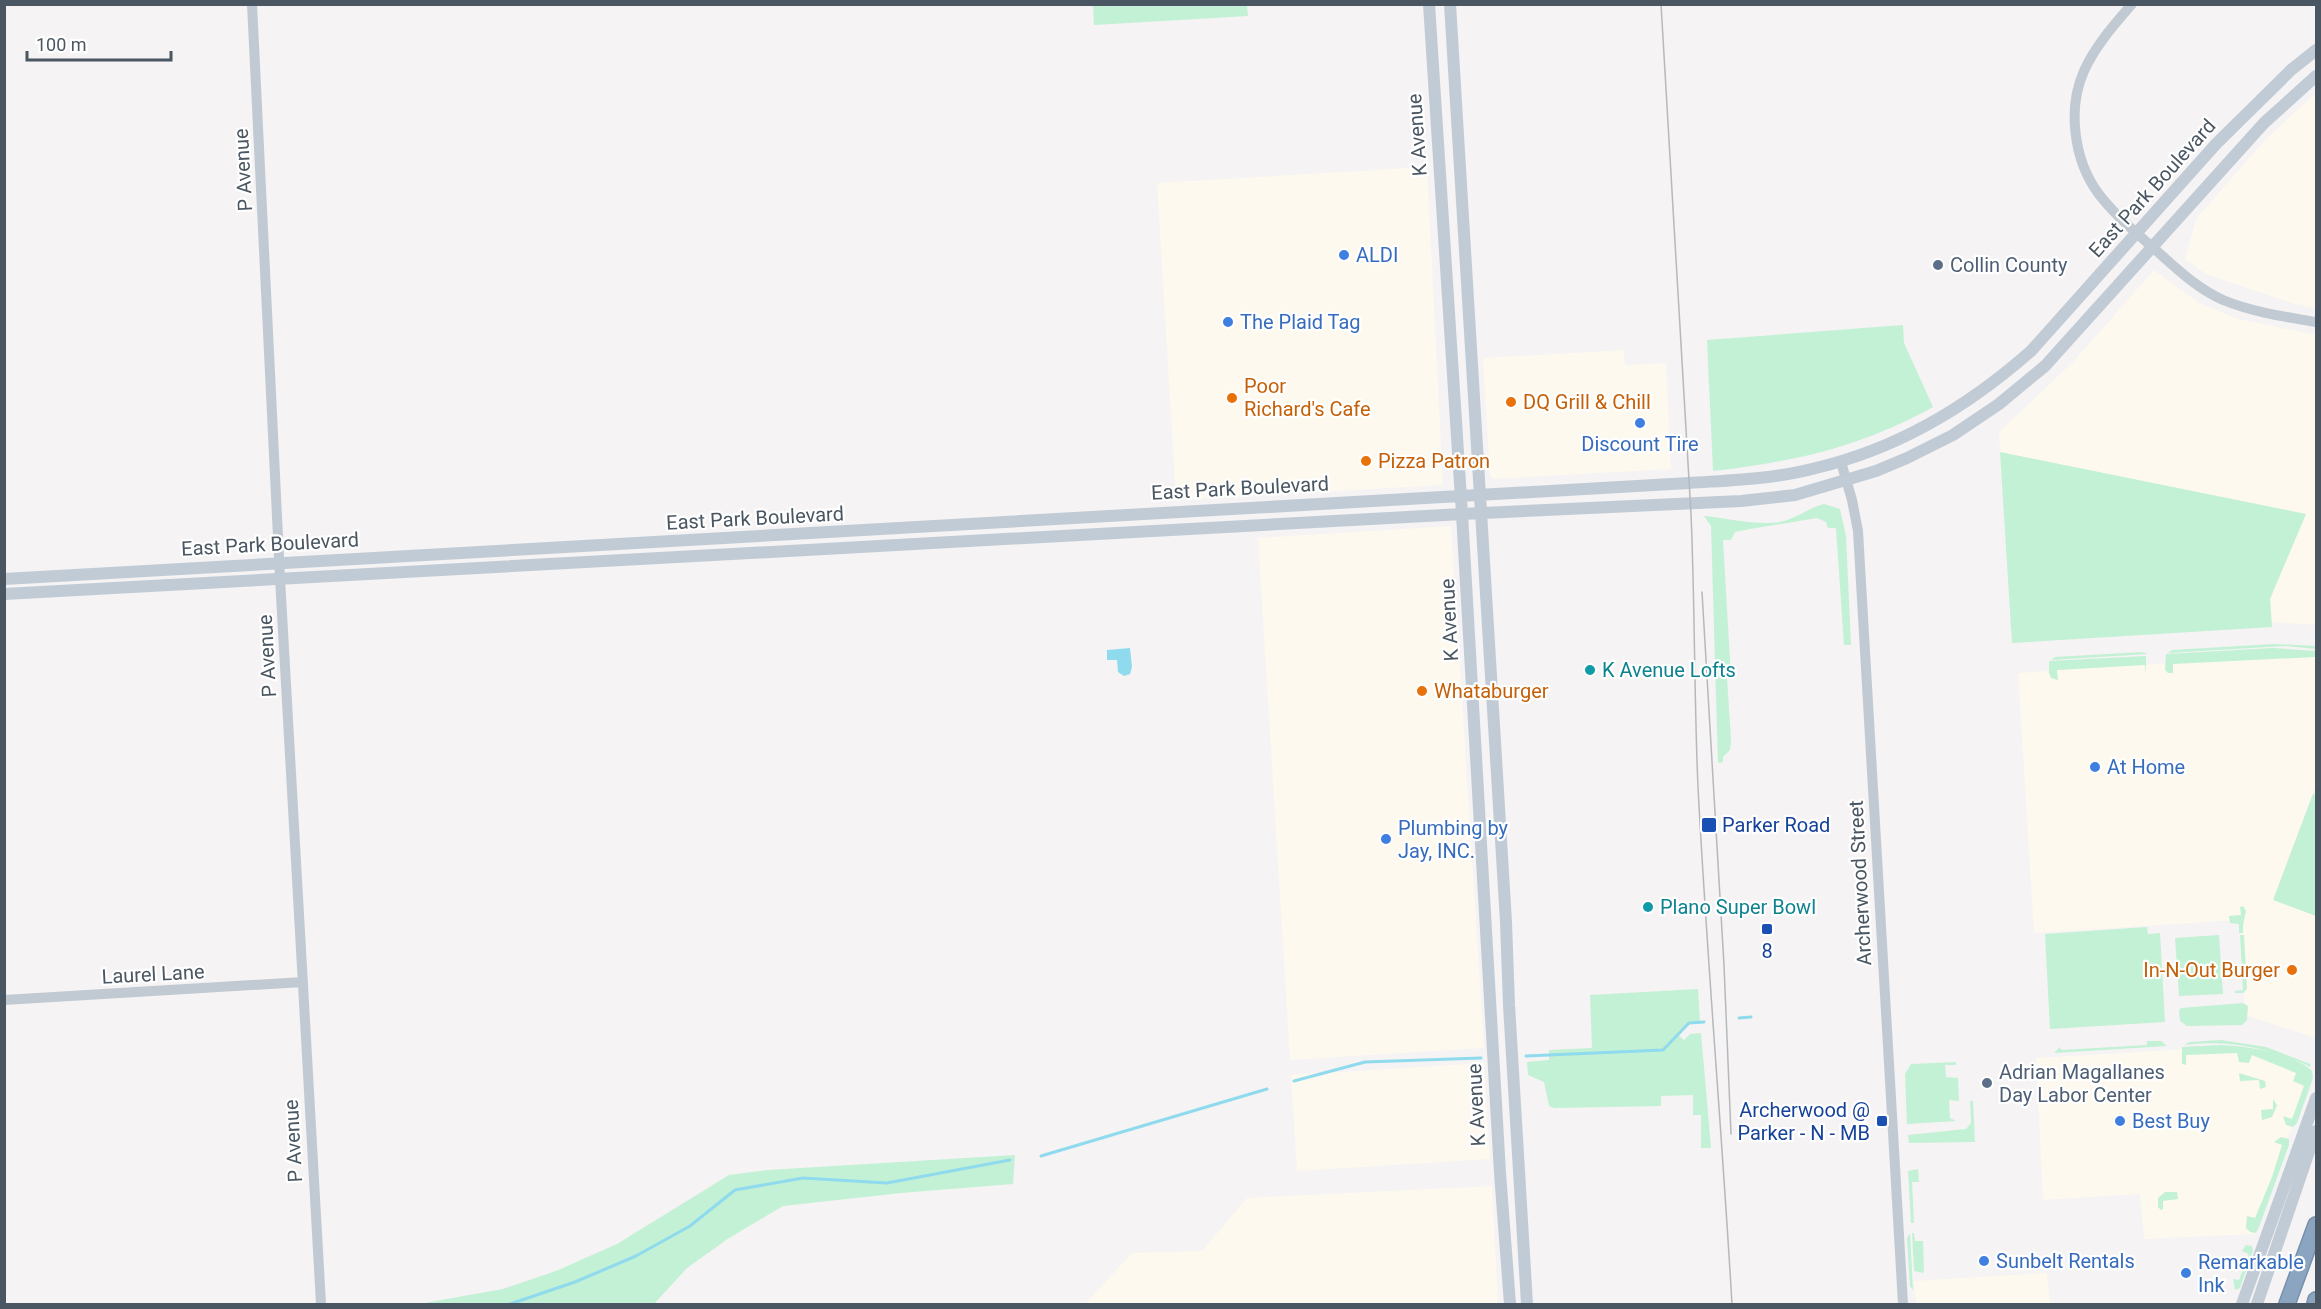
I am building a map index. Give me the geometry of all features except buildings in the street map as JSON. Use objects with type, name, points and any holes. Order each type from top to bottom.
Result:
[{"type":"highway","points":[[2287,1305],[2316,1225]]},
{"type":"highway","points":[[2315,1305],[2316,1300]]},
{"type":"main road","name":"K Avenue","points":[[1429,4],[1510,1305]]},
{"type":"main road","name":"K Avenue","points":[[1450,4],[1505,901],[1510,1029],[1527,1305]]},
{"type":"main road","name":"East Park Boulevard","points":[[4,579],[648,544],[1764,478],[1841,462],[1902,438],[1952,410],[2031,351],[2216,144],[2291,70],[2316,50]]},
{"type":"main road","points":[[2291,70],[2305,85]]},
{"type":"main road","name":"East Park Boulevard","points":[[4,594],[1025,540],[1795,495],[1846,481],[1907,458],[1953,435],[1999,404],[2045,366],[2264,123],[2316,76]]},
{"type":"main road","points":[[1439,176],[1461,174]]},
{"type":"main road","points":[[1446,276],[1467,274]]},
{"type":"main road","points":[[2031,351],[2045,366]]},
{"type":"main road","points":[[1592,488],[1595,508]]},
{"type":"main road","points":[[1475,750],[1494,749]]},
{"type":"main road","points":[[1485,902],[1505,901]]},
{"type":"main road","points":[[1492,1031],[1510,1029]]},
{"type":"main road","points":[[2242,1305],[2316,1098]]},
{"type":"main road","points":[[2257,1305],[2316,1131]]},
{"type":"street","name":"P Avenue","points":[[252,4],[280,578],[321,1305]]},
{"type":"street","points":[[2132,4],[2108,32],[2084,70],[2079,86],[2076,122],[2079,152],[2094,185],[2111,208],[2190,281],[2224,300],[2316,322]]},
{"type":"street","name":"Archerwood Street","points":[[1841,462],[1856,520],[1858,542],[1903,1305]]},
{"type":"street","name":"Laurel Lane","points":[[4,1000],[303,982]]},
{"type":"shaded area","points":[[2316,93],[2316,308],[2298,305],[2206,274],[2185,259],[2196,219],[2266,139]]},
{"type":"shaded area","points":[[1427,167],[1443,485],[1176,500],[1157,183]]},
{"type":"shaded area","points":[[2154,270],[2199,303],[2238,319],[2316,335],[2316,625],[2272,622],[2270,599],[2306,514],[2000,452],[1999,432],[2073,362]]},
{"type":"shaded area","points":[[1624,350],[1625,365],[1666,363],[1671,469],[1494,479],[1490,475],[1483,358]]},
{"type":"shaded area","points":[[1451,526],[1484,1048],[1290,1060],[1258,538]]},
{"type":"shaded area","points":[[2306,654],[2316,656],[2316,784],[2273,900],[2316,916],[2316,1038],[2245,1015],[2239,920],[2034,933],[2018,673]]},
{"type":"shaded area","points":[[2221,1047],[2261,1052],[2300,1064],[2310,1073],[2255,1234],[2144,1239],[2140,1194],[2043,1200],[2036,1058]]},
{"type":"shaded area","points":[[1484,1063],[1490,1159],[1297,1171],[1291,1075]]},
{"type":"shaded area","points":[[1492,1186],[1498,1304],[1085,1304],[1132,1253],[1202,1251],[1247,1198]]},
{"type":"shaded area","points":[[2047,1273],[2050,1304],[1916,1304],[1914,1281]]},
{"type":"green space","points":[[1093,5],[1247,5],[1248,16],[1094,25]]},
{"type":"green space","points":[[1903,325],[1904,343],[1933,407],[1879,433],[1826,451],[1772,463],[1713,471],[1707,340]]},
{"type":"green space","points":[[2000,452],[2306,514],[2270,599],[2272,627],[2012,643]]},
{"type":"green space","points":[[1824,504],[1840,509],[1846,536],[1851,645],[1844,645],[1836,528],[1828,528],[1826,522],[1817,518],[1735,532],[1731,540],[1723,540],[1731,677],[1727,678],[1731,739],[1730,750],[1723,757],[1723,762],[1718,763],[1711,526],[1704,516],[1771,523],[1786,521]]},
{"type":"green space","points":[[2274,644],[2316,646],[2316,649],[2285,646],[2168,653],[2172,650]]},
{"type":"green space","points":[[2273,648],[2316,651],[2316,657],[2173,664],[2173,673],[2165,670],[2166,654]]},
{"type":"green space","points":[[2142,652],[2148,654],[2051,660],[2055,657]]},
{"type":"green space","points":[[2146,656],[2146,675],[2145,665],[2057,670],[2058,680],[2051,678],[2049,673],[2049,661]]},
{"type":"green space","points":[[2313,794],[2316,795],[2316,916],[2273,900]]},
{"type":"green space","points":[[2243,906],[2246,911],[2243,933],[2239,933],[2239,924],[2230,923],[2229,916],[2241,915],[2240,907]]},
{"type":"green space","points":[[2147,927],[2148,934],[2160,933],[2165,1022],[2050,1029],[2045,934]]},
{"type":"green space","points":[[2219,935],[2223,994],[2179,996],[2175,938]]},
{"type":"green space","points":[[2240,935],[2244,935],[2247,989],[2243,993],[2235,993],[2235,991],[2243,990]]},
{"type":"green space","points":[[1698,989],[1700,1022],[1689,1023],[1678,1035],[1684,1040],[1690,1034],[1701,1033],[1711,1148],[1701,1148],[1701,1115],[1693,1115],[1693,1095],[1661,1096],[1661,1106],[1554,1108],[1549,1106],[1544,1082],[1528,1075],[1527,1062],[1549,1060],[1549,1050],[1592,1048],[1590,995]]},
{"type":"green space","points":[[2243,1003],[2248,1006],[2247,1020],[2242,1025],[2187,1026],[2180,1021],[2181,1008]]},
{"type":"green space","points":[[2221,1040],[2266,1047],[2310,1064],[2311,1067],[2265,1050],[2233,1044],[2184,1045],[2190,1042]]},
{"type":"green space","points":[[2147,1041],[2161,1041],[2167,1046],[2054,1053],[2060,1047],[2061,1050],[2147,1045]]},
{"type":"green space","points":[[2221,1045],[2282,1055],[2312,1071],[2313,1078],[2297,1123],[2293,1127],[2286,1125],[2283,1116],[2292,1119],[2304,1086],[2293,1081],[2296,1073],[2252,1055],[2249,1063],[2239,1062],[2237,1053],[2186,1055],[2186,1065],[2182,1064],[2182,1047]]},
{"type":"green space","points":[[1956,1062],[1956,1065],[1945,1065],[1946,1077],[1958,1078],[1959,1101],[1949,1100],[1950,1118],[1956,1121],[1907,1124],[1905,1074],[1911,1064]]},
{"type":"green space","points":[[2239,1073],[2265,1081],[2266,1087],[2260,1089],[2259,1080],[2240,1081]]},
{"type":"green space","points":[[2273,1099],[2277,1105],[2272,1117],[2262,1120],[2261,1110],[2273,1109]]},
{"type":"green space","points":[[1970,1101],[1973,1101],[1975,1142],[1909,1143],[1908,1135],[1966,1129],[1971,1123]]},
{"type":"green space","points":[[2281,1137],[2289,1139],[2289,1145],[2259,1227],[2256,1233],[2250,1232],[2246,1228],[2247,1216],[2255,1218],[2282,1145],[2274,1142]]},
{"type":"green space","points":[[1015,1155],[1013,1184],[783,1206],[729,1238],[687,1268],[654,1304],[419,1304],[503,1289],[556,1271],[617,1244],[729,1175],[768,1170]]},
{"type":"green space","points":[[1918,1169],[1919,1182],[1912,1182],[1914,1223],[1911,1223],[1908,1171]]},
{"type":"green space","points":[[2165,1192],[2177,1192],[2178,1199],[2163,1201],[2161,1210],[2158,1207],[2158,1198]]},
{"type":"green space","points":[[1912,1233],[1914,1233],[1915,1241],[1923,1241],[1924,1273],[1914,1271]]},
{"type":"green space","points":[[1910,1234],[1913,1290],[1910,1286],[1907,1238]]},
{"type":"green space","points":[[2246,1245],[2252,1246],[2253,1251],[2240,1288],[2235,1290],[2233,1279],[2239,1280],[2245,1264],[2241,1260],[2246,1261],[2249,1254],[2242,1251]]},
{"type":"water","points":[[1130,648],[1132,667],[1130,674],[1124,676],[1118,672],[1117,660],[1107,660],[1107,650]]},
{"type":"waterway","points":[[1739,1018],[1751,1017]]},
{"type":"waterway","points":[[1526,1056],[1663,1050],[1689,1023],[1704,1022]]},
{"type":"waterway","points":[[1294,1081],[1365,1062],[1481,1058]]},
{"type":"waterway","points":[[1041,1156],[1267,1089]]},
{"type":"waterway","points":[[510,1304],[575,1282],[636,1256],[690,1226],[735,1190],[803,1178],[887,1183],[1010,1160]]},
{"type":"tram line","points":[[1661,4],[1691,514],[1698,787],[1732,1304]]},
{"type":"tram line","points":[[1702,592],[1724,965],[1731,1134]]},
{"type":"place","name":"ALDI","points":[[1344,255]]},
{"type":"place","name":"Collin County","points":[[1938,265]]},
{"type":"place","name":"The Plaid Tag","points":[[1228,322]]},
{"type":"place","name":"Poor Richard's Cafe","points":[[1232,398]]},
{"type":"place","name":"DQ Grill & Chill","points":[[1511,402]]},
{"type":"place","name":"Discount Tire","points":[[1640,423]]},
{"type":"place","name":"Pizza Patron","points":[[1366,461]]},
{"type":"place","name":"K Avenue Lofts","points":[[1590,670]]},
{"type":"place","name":"Whataburger","points":[[1422,691]]},
{"type":"place","name":"At Home","points":[[2095,767]]},
{"type":"place","name":"Parker Road","points":[[1709,825]]},
{"type":"place","name":"Plumbing by Jay, INC.","points":[[1386,839]]},
{"type":"place","name":"Plano Super Bowl","points":[[1648,907]]},
{"type":"place","name":"8","points":[[1767,929]]},
{"type":"place","name":"In-N-Out Burger","points":[[2292,970]]},
{"type":"place","name":"Adrian Magallanes Day Labor Center","points":[[1987,1083]]},
{"type":"place","name":"Archerwood @ Parker - N - MB","points":[[1882,1121]]},
{"type":"place","name":"Best Buy","points":[[2120,1121]]},
{"type":"place","name":"Sunbelt Rentals","points":[[1984,1261]]},
{"type":"place","name":"Remarkable Ink","points":[[2186,1273]]}]
